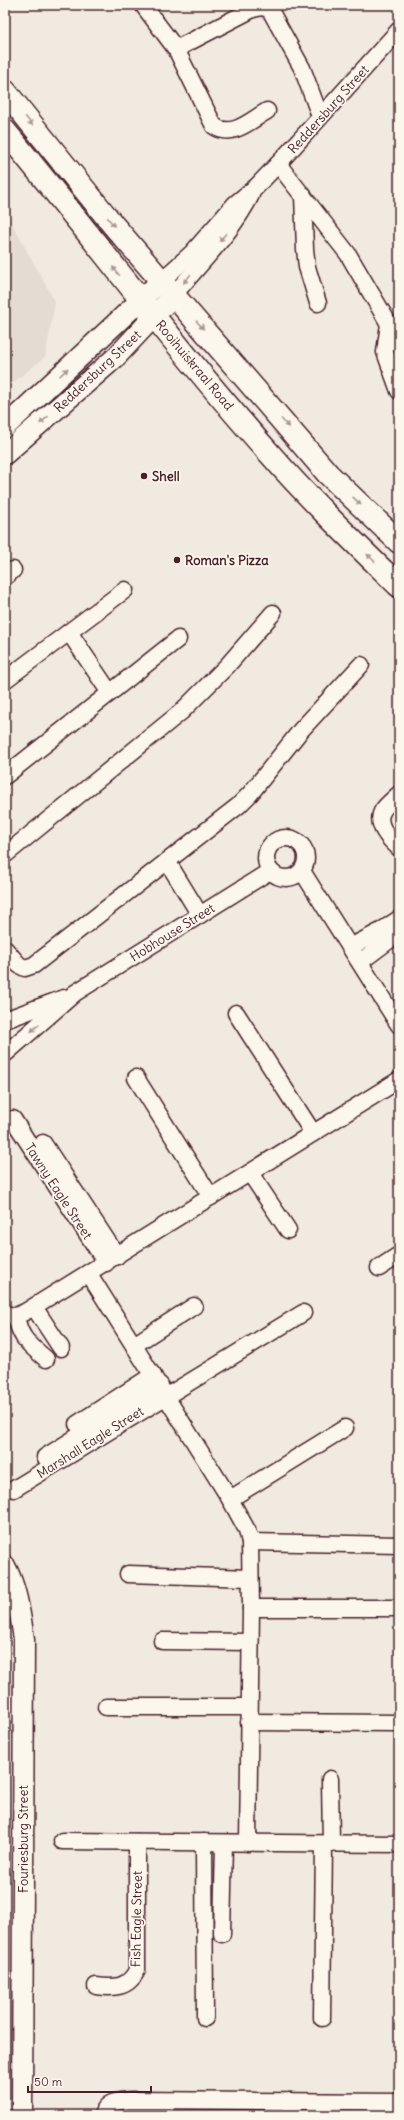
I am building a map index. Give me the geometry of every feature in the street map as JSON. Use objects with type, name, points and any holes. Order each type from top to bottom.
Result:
[{"type":"main road","points":[[5,90],[167,289],[328,474],[399,542]]},
{"type":"main road","name":"Rooihuiskraal Road","points":[[5,131],[147,309],[269,454],[399,586]]},
{"type":"street","points":[[143,5],[176,49],[211,122],[220,131],[233,131],[267,110]]},
{"type":"street","points":[[176,49],[253,9],[263,7],[270,10],[302,68],[320,116]]},
{"type":"street","name":"Reddersburg Street","points":[[5,427],[147,309],[167,289],[192,253],[235,204],[256,187],[278,164],[320,116],[399,31]]},
{"type":"street","points":[[278,164],[348,254],[394,326],[385,352],[399,391]]},
{"type":"street","points":[[303,195],[304,249],[307,266],[318,303]]},
{"type":"street","name":"Reddersburg Street","points":[[5,454],[116,356],[147,309]]},
{"type":"street","points":[[8,673],[69,632],[125,590]]},
{"type":"street","points":[[5,855],[181,712],[227,666],[273,613]]},
{"type":"street","points":[[69,632],[110,693]]},
{"type":"street","points":[[5,776],[178,639]]},
{"type":"street","points":[[5,949],[19,965],[25,968],[34,965],[167,861],[250,794],[301,730],[361,665]]},
{"type":"street","points":[[399,794],[382,811],[381,822],[383,830],[389,839],[399,848]]},
{"type":"street","points":[[286,838],[295,840],[305,850],[306,864],[302,871],[298,875],[288,879],[275,876],[270,871],[265,857],[268,848],[279,839],[286,838]]},
{"type":"street","points":[[167,861],[200,915]]},
{"type":"street","name":"Hobhouse Street","points":[[5,1054],[75,993],[270,871]]},
{"type":"street","points":[[302,871],[399,1025]]},
{"type":"street","points":[[350,947],[399,919]]},
{"type":"street","points":[[360,962],[399,933]]},
{"type":"street","name":"Hobhouse Street","points":[[5,1020],[75,993]]},
{"type":"street","points":[[236,1013],[313,1133]]},
{"type":"street","points":[[136,1078],[211,1197]]},
{"type":"street","points":[[46,1359],[22,1338],[18,1328],[9,1317],[34,1307],[89,1274],[399,1080]]},
{"type":"street","name":"Tawny Eagle Street","points":[[13,1119],[111,1259]]},
{"type":"street","name":"Tawny Eagle Street","points":[[43,1143],[111,1259]]},
{"type":"street","points":[[250,1173],[288,1230]]},
{"type":"street","points":[[379,1268],[399,1255]]},
{"type":"street","points":[[89,1274],[230,1499],[247,1530],[250,1542],[251,1608],[248,1843]]},
{"type":"street","points":[[134,1345],[194,1306]]},
{"type":"street","points":[[34,1307],[61,1348]]},
{"type":"street","name":"Marshall Eagle Street","points":[[78,1424],[303,1313]]},
{"type":"street","name":"Marshall Eagle Street","points":[[42,1459],[159,1385]]},
{"type":"street","name":"Marshall Eagle Street","points":[[14,1489],[159,1385]]},
{"type":"street","points":[[230,1499],[345,1428]]},
{"type":"street","points":[[250,1542],[399,1545]]},
{"type":"street","name":"Fouriesburg Street","points":[[5,1566],[11,1577],[18,1604],[24,1639],[22,2115]]},
{"type":"street","points":[[128,1574],[250,1578]]},
{"type":"street","points":[[251,1608],[399,1608]]},
{"type":"street","points":[[162,1641],[250,1642]]},
{"type":"street","points":[[106,1708],[249,1714],[399,1723]]},
{"type":"street","points":[[322,2018],[330,1779]]},
{"type":"street","points":[[62,1841],[399,1844]]},
{"type":"street","name":"Fish Eagle Street","points":[[96,1986],[117,1988],[122,1986],[134,1976],[137,1970],[137,1842]]},
{"type":"street","points":[[204,1842],[205,2018]]},
{"type":"street","points":[[222,1934],[224,1843]]},
{"type":"street","points":[[102,2115],[107,2105],[112,2102],[131,2100],[290,2108],[399,2102]]},
{"type":"shaded area","points":[[5,211],[55,302],[45,357],[5,389]]},
{"type":"place","name":"Shell","points":[[144,476]]},
{"type":"place","name":"Roman's Pizza","points":[[177,560]]}]
